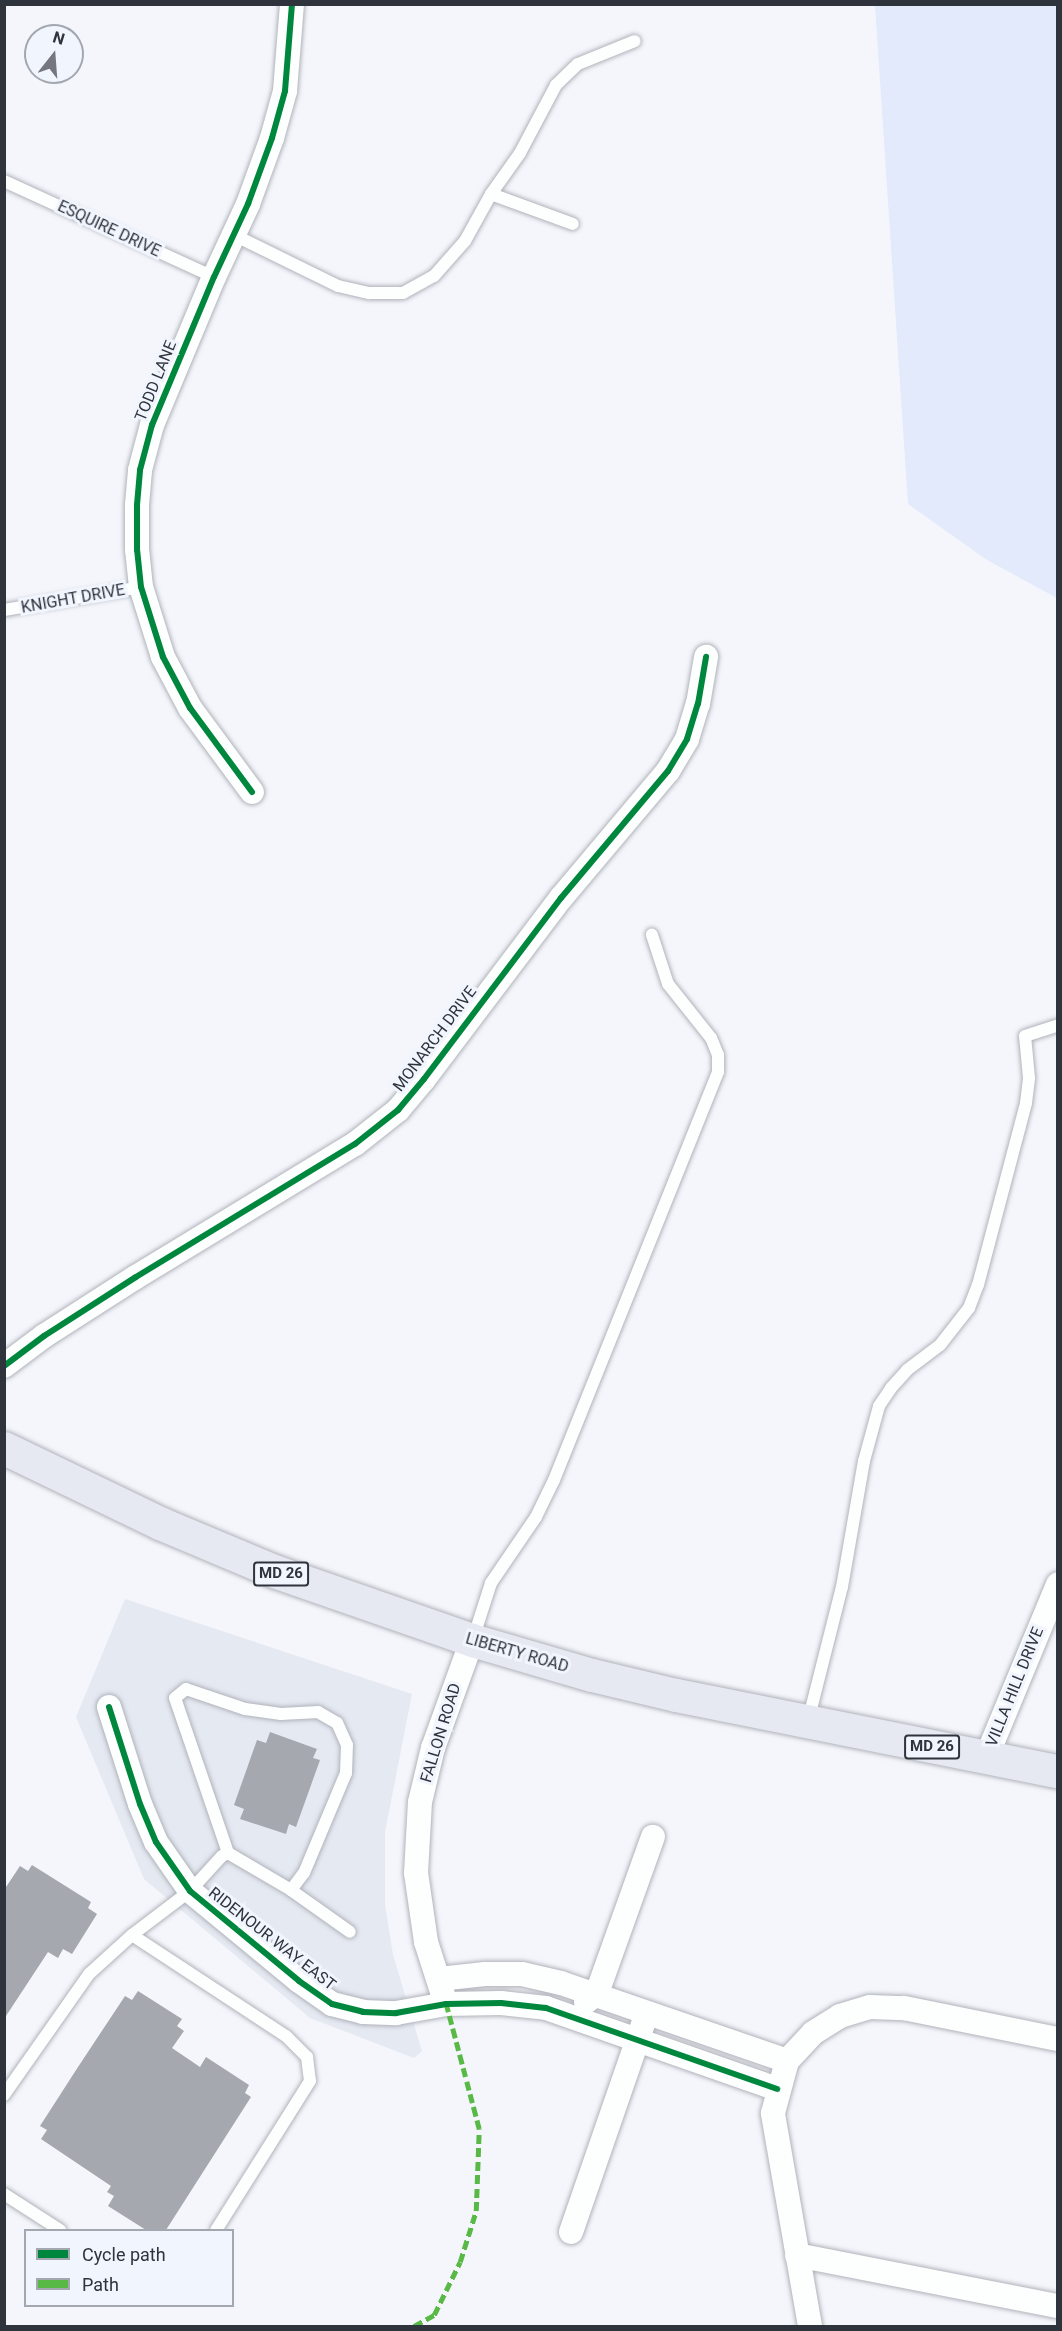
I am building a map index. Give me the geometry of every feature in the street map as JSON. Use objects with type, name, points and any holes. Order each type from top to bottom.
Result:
[{"type":"main road","name":"LIBERTY ROAD","points":[[4,1448],[162,1524],[273,1571],[472,1640],[625,1683],[1058,1772]]},
{"type":"street","name":"TODD LANE","points":[[252,792],[190,708],[163,657],[141,587],[137,550],[140,470],[152,424],[252,194],[285,91],[292,4]]},
{"type":"street","name":"MONARCH DRIVE","points":[[4,1366],[44,1336],[136,1277],[355,1144],[398,1110],[561,898],[668,771],[687,739],[698,704],[706,657]]},
{"type":"street","name":"VILLA HILL DRIVE","points":[[986,1758],[1058,1584]]},
{"type":"street","name":"FALLON ROAD","points":[[446,2004],[426,1942],[416,1873],[420,1802],[433,1748],[472,1640]]},
{"type":"street","name":"RIDENOUR WAY EAST","points":[[109,1707],[140,1804],[156,1842],[190,1891],[298,1981],[332,2004],[363,2012],[396,2013],[446,2004],[501,2003],[546,2008],[777,2089]]},
{"type":"street","points":[[570,2016],[597,1993],[653,1837]]},
{"type":"street","points":[[439,1978],[522,1974],[597,1993],[647,2014],[787,2061]]},
{"type":"street","points":[[810,2326],[773,2113],[777,2089],[787,2061],[813,2033],[840,2016],[870,2007],[904,2008],[1058,2039]]},
{"type":"street","points":[[571,2232],[647,2014]]},
{"type":"street","points":[[797,2255],[1058,2306]]},
{"type":"lane","points":[[234,235],[338,286],[369,293],[403,292],[434,276],[465,241],[491,194],[520,153],[556,85],[578,64],[635,41]]},
{"type":"lane","name":"ESQUIRE DRIVE","points":[[4,181],[214,277]]},
{"type":"lane","points":[[491,194],[573,224]]},
{"type":"lane","name":"KNIGHT DRIVE","points":[[4,610],[141,587]]},
{"type":"lane","points":[[472,1640],[491,1583],[536,1517],[554,1480],[718,1072],[718,1055],[711,1038],[668,984],[652,935]]},
{"type":"lane","points":[[807,1722],[842,1587],[864,1461],[879,1406],[907,1370],[940,1345],[969,1308],[978,1285],[1026,1103],[1029,1078],[1025,1036],[1058,1025]]},
{"type":"lane","points":[[291,1890],[304,1873],[346,1773],[347,1745],[338,1723],[318,1712],[281,1714],[245,1709],[186,1689],[175,1698],[228,1853],[291,1890],[350,1932]]},
{"type":"lane","points":[[4,2096],[89,1974],[132,1935],[190,1891],[222,1856],[228,1853]]},
{"type":"lane","points":[[132,1935],[286,2036],[307,2056],[310,2081],[217,2229]]},
{"type":"lane","points":[[4,2194],[58,2229]]},
{"type":"shaded area","points":[[875,5],[1057,5],[1057,598],[987,560],[908,504]]},
{"type":"shaded area","points":[[125,1599],[412,1694],[385,1832],[385,1904],[393,1955],[422,2051],[414,2058],[310,2018],[144,1879],[76,1717]]},
{"type":"building","points":[[270,1732],[317,1749],[313,1758],[320,1760],[296,1827],[289,1824],[286,1834],[240,1819],[244,1809],[234,1805],[257,1740],[266,1743]]},
{"type":"building","points":[[32,1865],[91,1902],[88,1908],[97,1914],[72,1954],[63,1949],[58,1958],[48,1952],[4,2019],[4,1890],[20,1866],[28,1871]]},
{"type":"building","points":[[138,1991],[182,2019],[177,2026],[184,2031],[172,2048],[200,2067],[206,2057],[249,2085],[245,2093],[251,2097],[167,2229],[144,2229],[108,2206],[114,2196],[107,2192],[111,2186],[41,2139],[47,2130],[40,2126],[78,2067],[125,1996],[132,2000]]},
{"type":"marked path","points":[[414,2326],[434,2315],[460,2262],[476,2211],[479,2129],[446,2004]]},
{"type":"cycle path","points":[[252,792],[190,708],[163,657],[141,587],[137,550],[137,505],[140,470],[152,425],[214,277],[248,204],[272,138],[285,91],[292,4]]},
{"type":"cycle path","points":[[4,1366],[44,1336],[136,1277],[355,1144],[398,1110],[561,898],[668,771],[687,739],[698,704],[706,657]]},
{"type":"cycle path","points":[[109,1707],[140,1804],[156,1842],[190,1891],[299,1981],[332,2004],[363,2012],[396,2013],[446,2004],[501,2003],[546,2008],[777,2089]]}]
